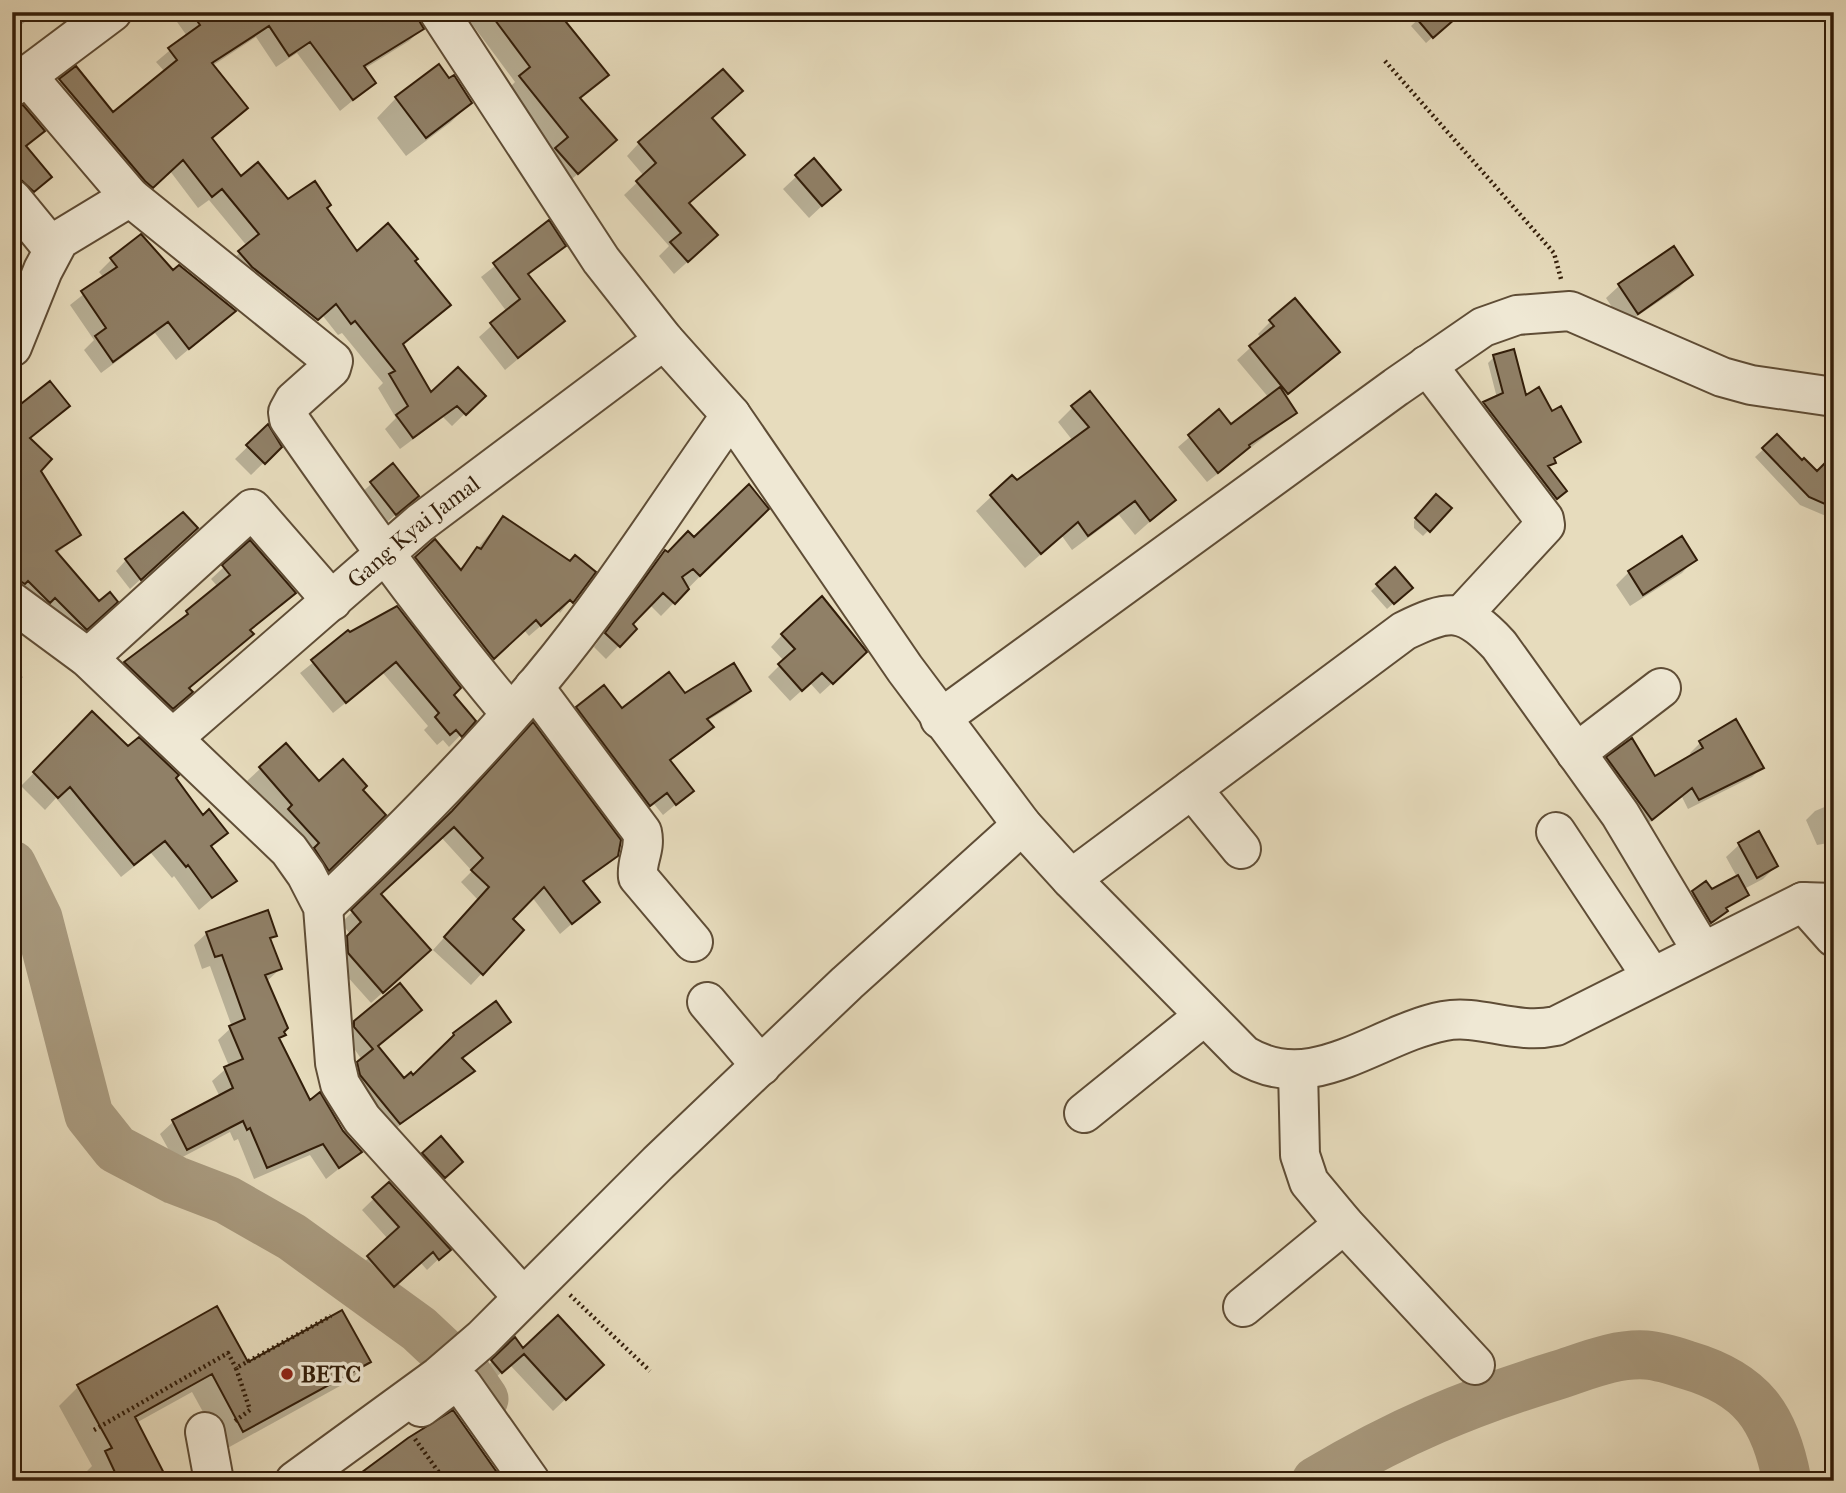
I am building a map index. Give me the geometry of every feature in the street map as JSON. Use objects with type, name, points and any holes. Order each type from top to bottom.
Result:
[{"type":"street","points":[[112,12],[19,81],[130,197],[333,361],[331,368],[294,401],[288,412],[289,419],[454,647],[522,700],[642,832],[645,847],[637,868],[638,877],[693,942]]},
{"type":"street","points":[[439,12],[601,260],[664,340],[731,415],[940,719],[1022,825],[1070,880],[1244,1055],[1271,1069],[1298,1070],[1337,1062],[1446,1021],[1516,1029],[1556,1026],[1702,951],[1818,902],[1834,937]]},
{"type":"street","points":[[12,348],[53,248],[69,233],[130,197]]},
{"type":"street","points":[[12,199],[53,248]]},
{"type":"street","points":[[940,719],[1483,327],[1517,315],[1570,311],[1722,377],[1751,385],[1834,397]]},
{"type":"street","name":"Gang Kyai Jamal","points":[[173,738],[420,523],[664,340]]},
{"type":"street","points":[[1427,365],[1544,519],[1545,525],[1462,615]]},
{"type":"street","points":[[323,907],[389,844],[522,700],[581,628],[731,415]]},
{"type":"street","points":[[88,658],[252,509],[332,601]]},
{"type":"street","points":[[12,602],[88,658],[289,850],[306,874],[323,907],[335,1063],[340,1084],[362,1119],[535,1285]]},
{"type":"street","points":[[1070,880],[1404,631],[1448,614],[1462,615],[1479,623],[1499,645],[1620,814],[1702,951]]},
{"type":"street","points":[[1576,753],[1661,688]]},
{"type":"street","points":[[1192,789],[1241,849]]},
{"type":"street","points":[[295,1481],[439,1376],[481,1339],[761,1066],[1022,825]]},
{"type":"street","points":[[1556,832],[1652,977]]},
{"type":"street","points":[[708,1002],[761,1066]]},
{"type":"street","points":[[1084,1113],[1204,1016]]},
{"type":"street","points":[[1298,1070],[1302,1166],[1313,1188],[1475,1365]]},
{"type":"street","points":[[1243,1307],[1344,1224]]},
{"type":"street","points":[[326,1481],[446,1388],[463,1386],[530,1481]]},
{"type":"street","points":[[206,1437],[215,1481]]},
{"type":"path","points":[[1385,61],[1554,253],[1570,311]]},
{"type":"path","points":[[535,1285],[650,1371]]},
{"type":"path","points":[[236,1368],[331,1316]]},
{"type":"path","points":[[94,1430],[228,1353],[250,1410],[206,1437]]},
{"type":"path","points":[[402,1421],[445,1481]]},
{"type":"building","points":[[191,12],[414,12],[424,29],[364,66],[376,83],[353,100],[310,42],[289,56],[269,26],[212,63],[248,108],[212,138],[241,176],[258,162],[288,199],[315,181],[331,205],[327,208],[357,251],[388,223],[451,305],[403,344],[431,392],[458,367],[486,396],[466,415],[457,406],[413,438],[396,415],[408,406],[389,374],[395,371],[355,321],[351,324],[336,304],[318,320],[252,267],[238,251],[259,234],[222,189],[212,197],[183,160],[153,188],[59,79],[76,66],[113,112],[177,60],[168,48],[200,25]]},
{"type":"building","points":[[489,12],[558,12],[609,75],[580,98],[617,140],[578,174],[555,148],[568,137],[519,76],[530,67]]},
{"type":"building","points":[[1411,12],[1463,12],[1433,38]]},
{"type":"building","points":[[439,64],[449,78],[454,75],[472,103],[426,138],[395,97]]},
{"type":"building","points":[[723,69],[743,91],[712,118],[745,155],[689,203],[718,235],[688,262],[670,242],[681,233],[636,181],[656,163],[638,142]]},
{"type":"building","points":[[23,105],[45,131],[26,146],[52,177],[34,192],[20,179],[12,178],[12,108]]},
{"type":"building","points":[[814,158],[841,190],[822,206],[795,175]]},
{"type":"building","points":[[549,220],[566,246],[528,274],[565,321],[518,358],[490,323],[520,299],[493,263]]},
{"type":"building","points":[[141,234],[173,270],[179,265],[236,311],[189,349],[168,322],[113,362],[95,336],[106,328],[81,291],[117,267],[110,258]]},
{"type":"building","points":[[1674,246],[1693,275],[1638,314],[1618,284]]},
{"type":"building","points":[[1295,298],[1340,352],[1288,394],[1249,346],[1274,326],[1269,320]]},
{"type":"building","points":[[1514,349],[1526,395],[1539,387],[1552,411],[1561,406],[1581,442],[1554,458],[1556,463],[1548,466],[1567,491],[1557,499],[1483,402],[1503,393],[1493,355]]},
{"type":"building","points":[[50,381],[70,406],[30,438],[52,459],[41,471],[81,535],[56,551],[99,601],[110,592],[118,602],[87,630],[55,598],[50,603],[28,581],[25,584],[12,576],[12,411]]},
{"type":"building","points":[[1280,387],[1297,413],[1249,445],[1250,447],[1218,473],[1188,435],[1219,409],[1231,424]]},
{"type":"building","points":[[1090,391],[1176,500],[1150,521],[1135,501],[1088,536],[1078,522],[1041,554],[990,495],[1012,475],[1017,480],[1089,427],[1071,406]]},
{"type":"building","points":[[268,424],[282,447],[265,464],[246,445]]},
{"type":"building","points":[[1777,434],[1802,460],[1804,458],[1817,471],[1834,454],[1834,508],[1809,497],[1762,448]]},
{"type":"building","points":[[393,463],[419,496],[396,515],[370,482]]},
{"type":"building","points":[[749,484],[769,509],[700,576],[693,569],[682,577],[689,589],[675,604],[663,593],[633,624],[637,629],[620,647],[605,633],[665,550],[668,552],[688,531],[694,537]]},
{"type":"building","points":[[1436,494],[1452,508],[1430,532],[1415,518]]},
{"type":"building","points":[[183,512],[198,528],[141,580],[125,559]]},
{"type":"building","points":[[503,516],[570,561],[575,555],[596,572],[573,603],[570,600],[541,626],[536,620],[494,659],[415,557],[435,539],[461,570],[477,547],[481,549]]},
{"type":"building","points":[[1682,536],[1697,560],[1643,595],[1628,571]]},
{"type":"building","points":[[250,540],[296,593],[250,630],[254,634],[189,688],[193,692],[173,709],[124,662],[188,614],[186,611],[230,575],[222,565]]},
{"type":"building","points":[[1395,567],[1413,588],[1394,604],[1376,584]]},
{"type":"building","points":[[822,596],[867,652],[833,684],[822,673],[802,691],[778,664],[795,649],[781,634]]},
{"type":"building","points":[[397,606],[461,688],[454,695],[476,721],[462,737],[456,730],[450,735],[435,717],[439,713],[396,662],[346,703],[311,660],[348,630],[350,632]]},
{"type":"building","points":[[734,663],[751,691],[707,719],[714,727],[670,760],[694,791],[676,805],[667,793],[650,806],[576,707],[604,685],[622,708],[669,672],[685,693]]},
{"type":"building","points":[[92,711],[128,746],[139,737],[179,775],[176,778],[203,815],[209,809],[228,833],[211,846],[237,881],[212,898],[188,865],[186,867],[165,841],[134,865],[70,787],[58,798],[33,772]]},
{"type":"building","points":[[1736,719],[1764,768],[1699,800],[1692,788],[1652,820],[1606,757],[1632,738],[1655,776],[1703,748],[1699,741]]},
{"type":"building","points":[[533,722],[621,840],[618,856],[583,881],[600,902],[572,924],[544,887],[513,919],[524,930],[483,975],[444,937],[489,887],[471,870],[483,858],[454,827],[381,894],[431,950],[383,993],[348,953],[347,936],[361,922],[351,910],[452,811]]},
{"type":"building","points":[[286,743],[319,781],[343,759],[367,786],[363,790],[386,815],[329,871],[314,848],[319,843],[288,809],[292,805],[259,767]]},
{"type":"building","points":[[1759,831],[1778,866],[1757,878],[1738,843]]},
{"type":"building","points":[[1738,875],[1749,895],[1726,908],[1728,911],[1711,923],[1692,891],[1706,881],[1712,889]]},
{"type":"building","points":[[268,910],[277,936],[270,938],[282,969],[265,975],[288,1028],[284,1032],[286,1035],[279,1038],[310,1100],[320,1092],[343,1131],[362,1152],[339,1168],[323,1144],[267,1168],[250,1128],[247,1130],[243,1121],[187,1150],[172,1120],[233,1088],[224,1067],[243,1059],[229,1026],[245,1019],[222,955],[215,957],[206,932]]},
{"type":"building","points":[[400,983],[422,1010],[378,1046],[404,1078],[411,1072],[413,1075],[454,1035],[453,1033],[496,1001],[511,1022],[462,1058],[475,1071],[400,1124],[360,1075],[357,1062],[373,1049],[354,1027],[354,1021]]},
{"type":"building","points":[[441,1136],[463,1162],[445,1178],[422,1153]]},
{"type":"building","points":[[389,1182],[451,1250],[439,1260],[433,1252],[394,1287],[367,1256],[399,1227],[372,1197]]},
{"type":"building","points":[[217,1306],[248,1362],[342,1310],[371,1362],[243,1432],[212,1374],[135,1417],[168,1481],[119,1481],[105,1451],[112,1448],[77,1385]]},
{"type":"building","points":[[558,1315],[604,1365],[566,1400],[524,1354],[502,1373],[491,1360],[515,1337],[523,1348]]},
{"type":"building","points":[[453,1410],[503,1481],[350,1481],[408,1438]]},
{"type":"waterway","points":[[12,865],[38,918],[89,1115],[116,1149],[175,1180],[227,1200],[292,1237],[419,1329],[467,1374],[484,1399]]},
{"type":"waterway","points":[[1316,1481],[1405,1433],[1463,1408],[1590,1364],[1635,1355],[1682,1363],[1728,1382],[1744,1393],[1767,1421],[1782,1458],[1787,1481]]},
{"type":"place","name":"BETC","points":[[287,1374]]}]
